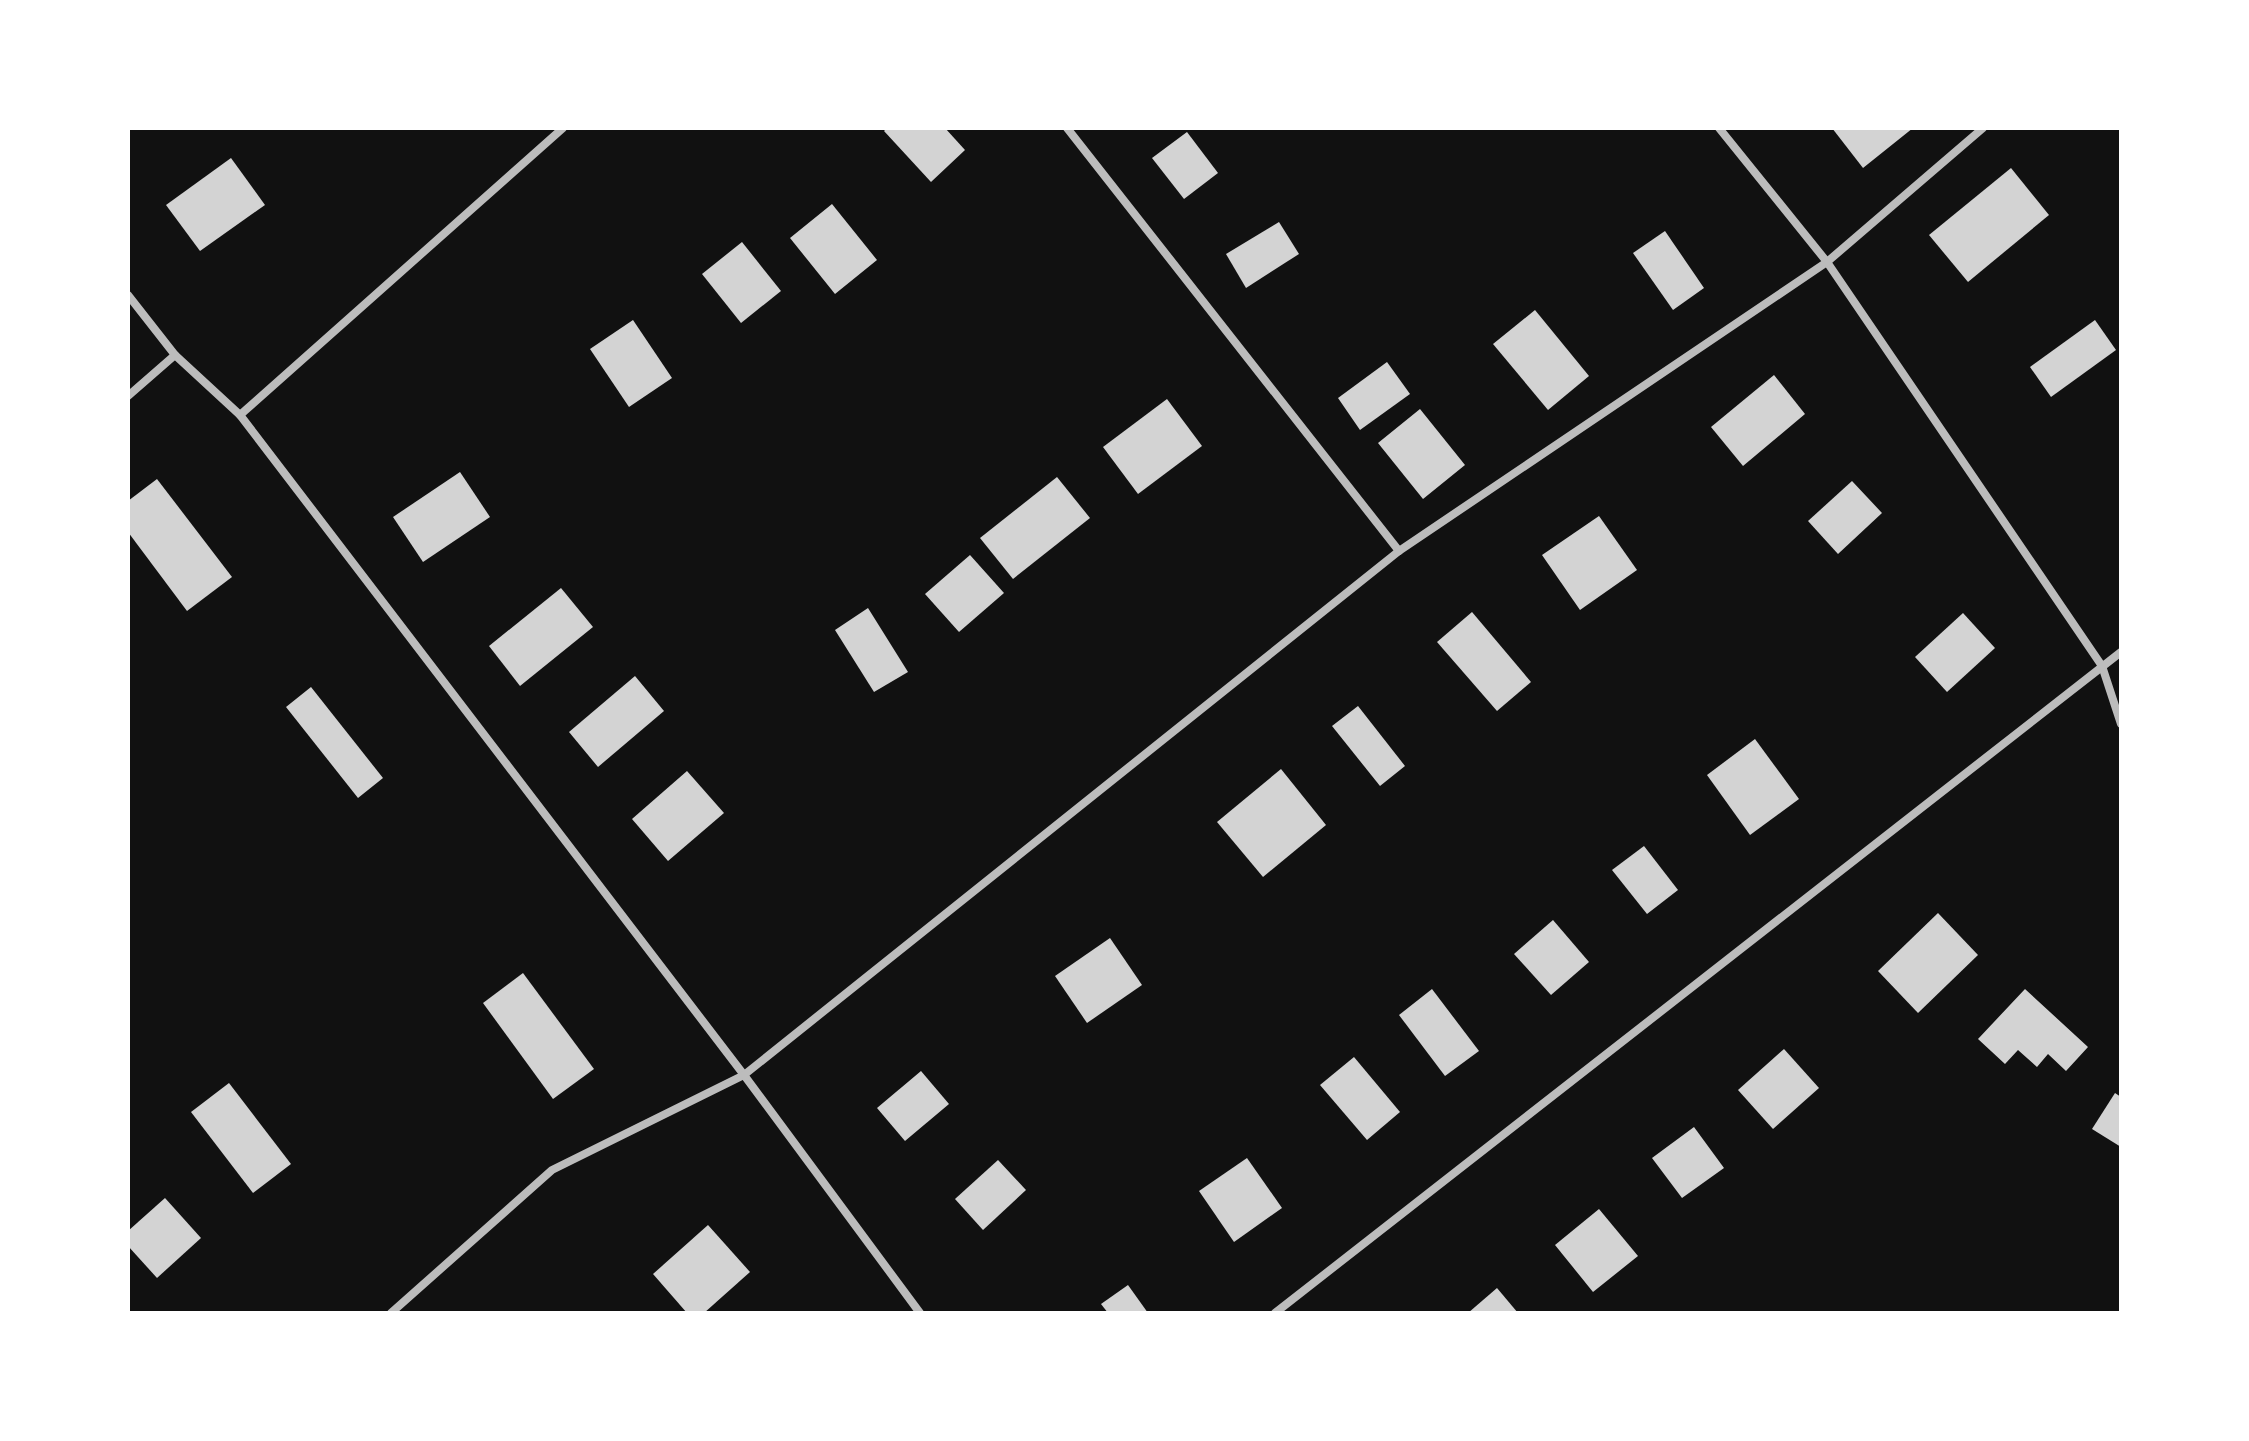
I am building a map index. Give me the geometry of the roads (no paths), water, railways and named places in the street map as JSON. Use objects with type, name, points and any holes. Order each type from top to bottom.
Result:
[{"type":"street","points":[[240,415],[563,128]]},
{"type":"street","points":[[1067,128],[1399,551]]},
{"type":"street","points":[[1719,128],[1827,262],[2102,666],[2121,724]]},
{"type":"street","points":[[391,1313],[552,1170],[744,1075],[1399,551],[1827,262],[1983,128]]},
{"type":"street","points":[[128,295],[175,355],[240,415],[744,1075],[920,1313]]},
{"type":"street","points":[[128,396],[175,355]]},
{"type":"street","points":[[1275,1313],[2121,652]]}]
